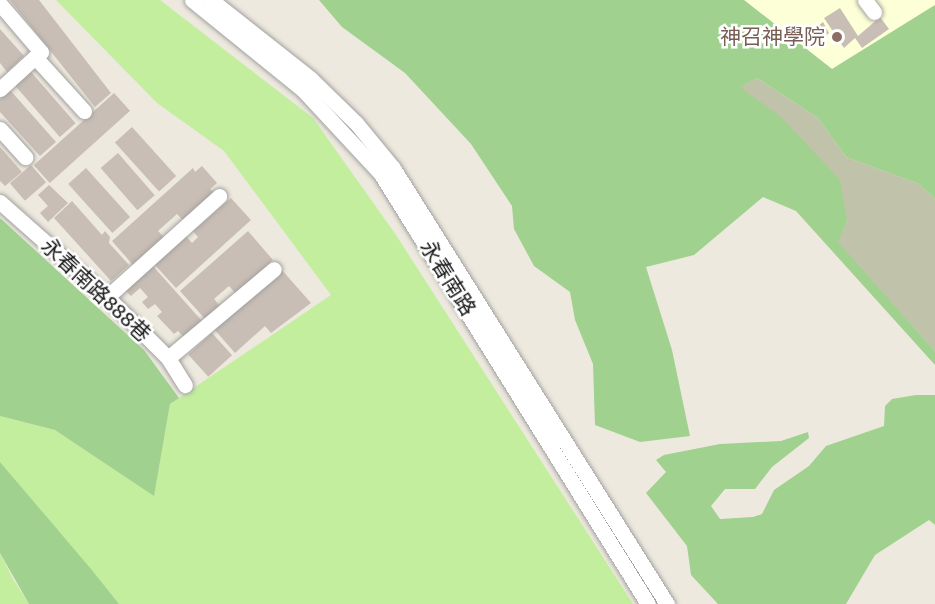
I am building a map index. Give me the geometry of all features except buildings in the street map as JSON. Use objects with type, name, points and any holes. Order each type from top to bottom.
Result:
[{"type":"street","name":"永春南路","points":[[192,0],[307,84]]},
{"type":"street","name":"永春南路","points":[[211,0],[307,84],[387,171],[667,604]]},
{"type":"street","points":[[0,4],[41,52],[0,89]]},
{"type":"street","points":[[35,57],[84,111]]},
{"type":"street","points":[[0,129],[26,157]]},
{"type":"street","name":"永春南路","points":[[387,171],[648,604]]},
{"type":"street","points":[[107,297],[219,196]]},
{"type":"street","name":"永春南路888巷","points":[[0,202],[107,297],[168,358],[185,386]]},
{"type":"street","points":[[168,358],[274,269]]},
{"type":"shaded area","name":"神召神學院","points":[[744,0],[935,0],[935,5],[832,69]]},
{"type":"shaded area","points":[[757,78],[818,118],[846,157],[919,184],[935,199],[935,351],[837,242],[847,221],[739,87]]},
{"type":"green space","points":[[56,0],[160,0],[313,118],[396,235],[633,604],[119,604],[0,462],[0,416],[55,430],[154,495],[170,404],[331,295],[224,151],[157,103]]},
{"type":"green space","points":[[319,0],[744,0],[832,69],[935,5],[935,199],[919,184],[846,157],[818,118],[757,78],[740,87],[782,118],[840,180],[847,221],[838,242],[935,351],[935,365],[796,211],[763,197],[694,255],[646,267],[672,350],[690,436],[640,442],[595,425],[593,364],[575,320],[570,292],[534,266],[514,229],[512,206],[471,144],[405,73],[342,27]]},
{"type":"green space","points":[[0,218],[144,350],[179,398],[170,404],[154,496],[55,430],[0,416]]},
{"type":"green space","points":[[935,395],[935,525],[929,520],[875,555],[846,604],[718,604],[691,575],[687,546],[646,493],[666,472],[656,460],[664,455],[720,444],[781,441],[808,432],[809,438],[772,467],[755,489],[725,489],[711,506],[720,519],[753,517],[762,514],[774,490],[809,466],[826,446],[884,426],[885,406],[892,399]]},
{"type":"green space","points":[[0,462],[119,604],[29,604],[0,553]]},
{"type":"green space","points":[[0,553],[13,579],[29,604],[0,604]]},
{"type":"place","name":"神召神學院","points":[[837,37]]}]
